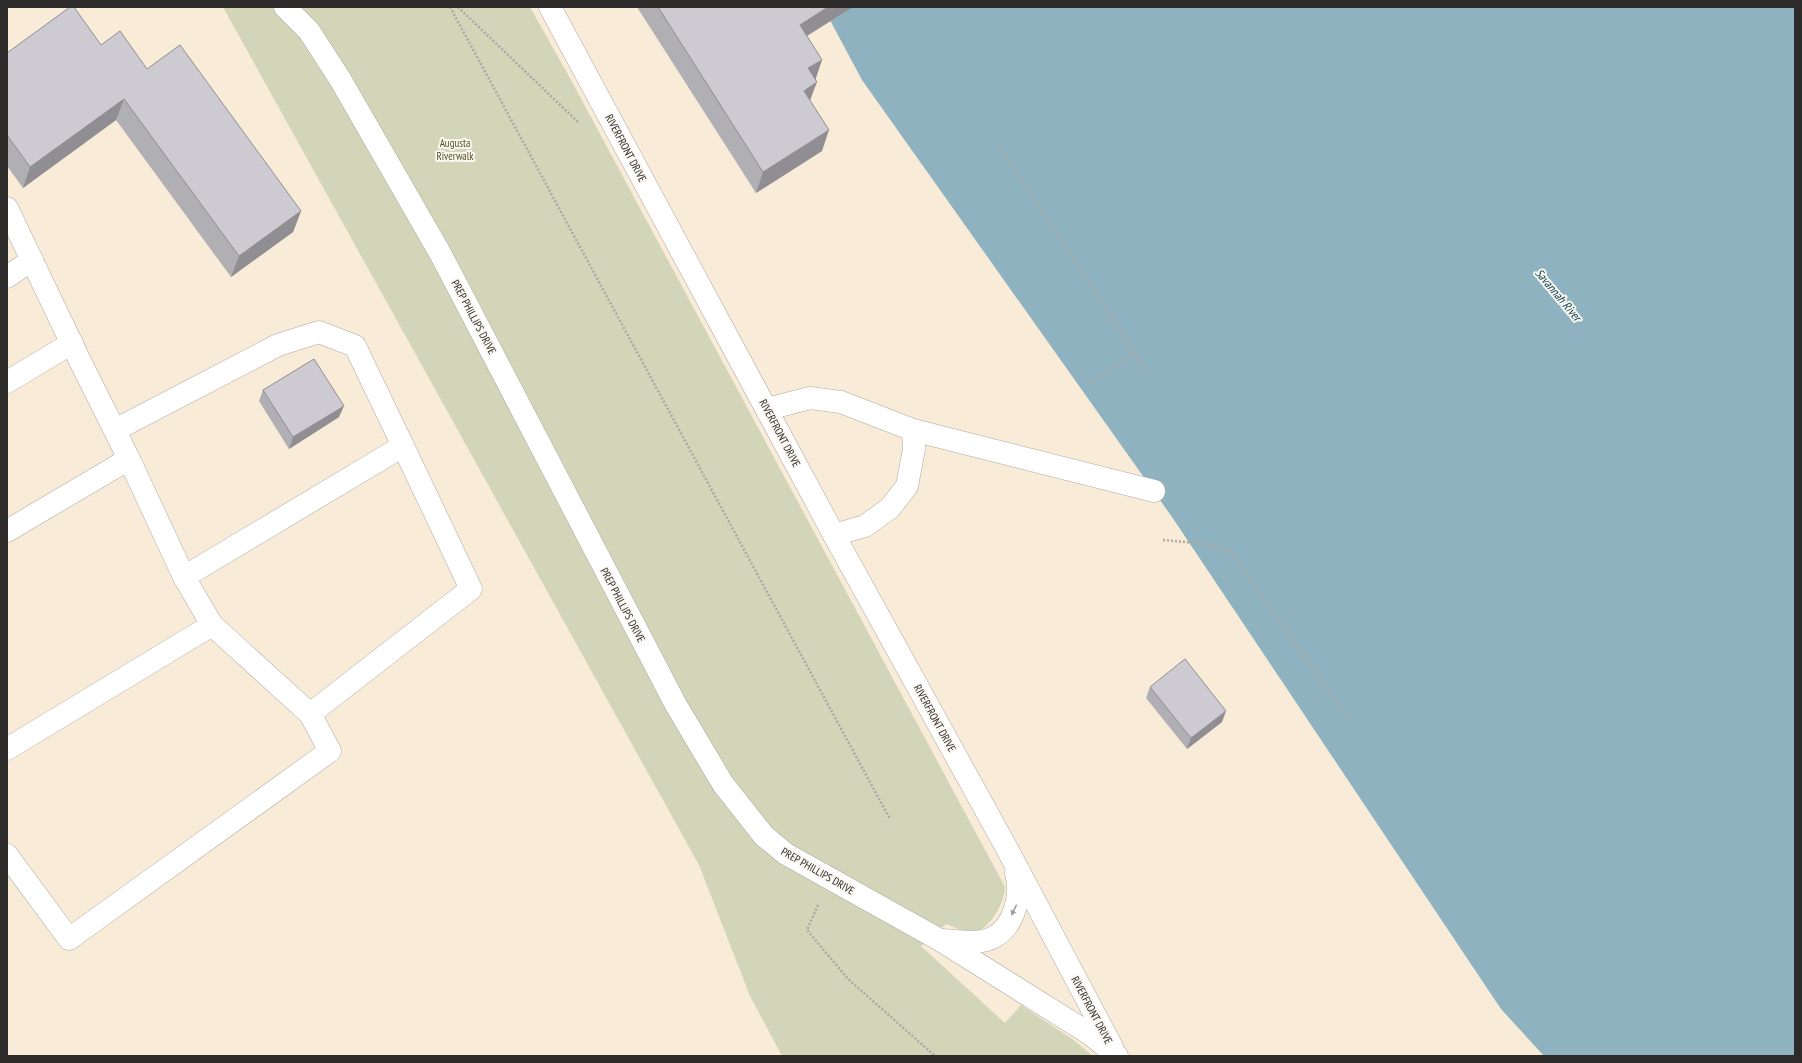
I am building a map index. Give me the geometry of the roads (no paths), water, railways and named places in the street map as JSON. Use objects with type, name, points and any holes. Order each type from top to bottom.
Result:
[{"type":"street","name":"PREP PHILLIPS DRIVE","points":[[285,7],[309,31],[340,79],[440,253],[676,705],[723,784],[764,836],[786,854],[940,940],[1090,1034],[1117,1056]]},
{"type":"street","name":"RIVERFRONT DRIVE","points":[[550,7],[834,534],[1012,858],[1117,1056]]},
{"type":"street","points":[[7,208],[129,459],[184,577],[212,625],[310,714],[330,751],[69,938],[7,855]]},
{"type":"street","points":[[7,277],[32,260]]},
{"type":"street","points":[[115,430],[278,345],[319,332],[355,346],[471,589],[310,714]]},
{"type":"street","points":[[7,382],[72,343]]},
{"type":"street","points":[[767,409],[810,398],[841,402],[913,430],[1154,491]]},
{"type":"street","points":[[834,534],[865,526],[890,508],[907,486],[914,449],[913,430]]},
{"type":"street","points":[[184,577],[403,446]]},
{"type":"street","points":[[7,531],[129,459]]},
{"type":"street","points":[[7,749],[212,625]]},
{"type":"street","name":"RIVERFRONT DRIVE","points":[[940,940],[976,941],[994,937],[1007,925],[1018,902],[1018,879],[1012,858]]},
{"type":"water","name":"Savannah River","points":[[823,7],[1795,7],[1795,1056],[1544,1056],[1501,1009],[1172,517],[862,80]]},
{"type":"park label","name":"Augusta Riverwalk","points":[[455,149]]}]
